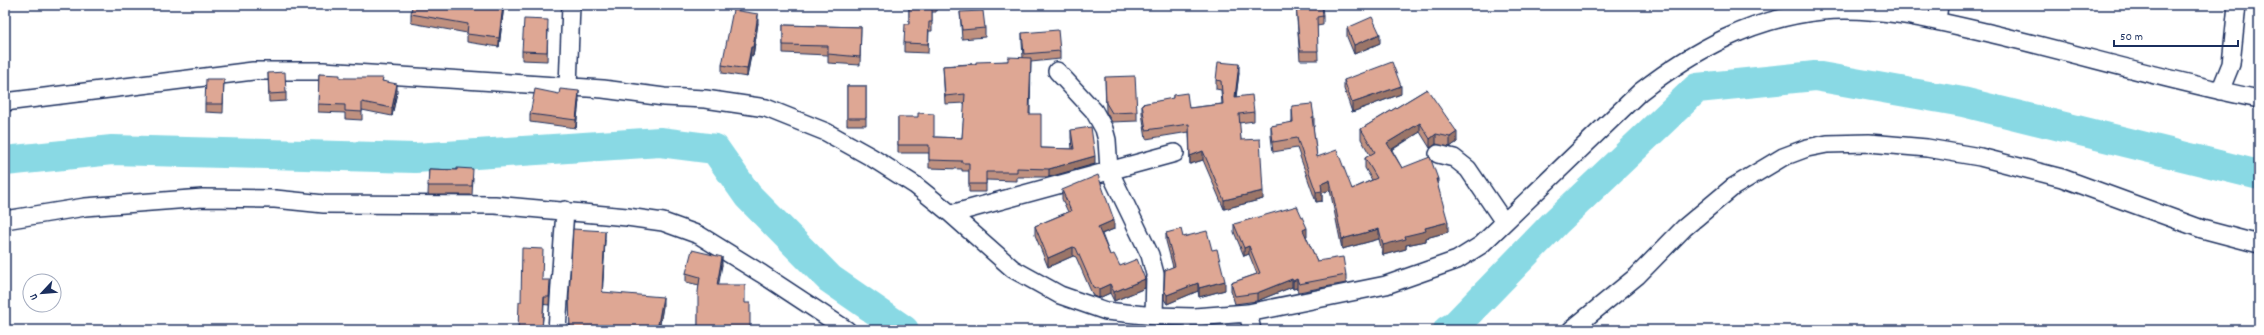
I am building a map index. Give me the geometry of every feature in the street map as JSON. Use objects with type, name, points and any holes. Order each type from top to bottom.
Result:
[{"type":"street","points":[[568,87],[570,5]]},
{"type":"street","points":[[2220,92],[2231,64],[2237,5]]},
{"type":"street","points":[[5,102],[253,71],[323,71],[568,87],[705,99],[766,108],[826,132],[871,157],[915,185],[951,214],[1013,269],[1060,296],[1106,310],[1154,316],[1194,317],[1248,313],[1386,285],[1431,271],[1457,260],[1481,245],[1640,92],[1679,62],[1734,34],[1770,21],[1822,11],[1902,14],[1938,13],[2220,92],[2259,99]]},
{"type":"street","points":[[1057,71],[1094,111],[1107,140],[1109,170],[1150,255],[1155,274],[1154,316]]},
{"type":"street","points":[[1571,330],[1637,276],[1684,228],[1732,188],[1783,157],[1807,148],[1827,144],[1869,144],[1927,148],[1980,157],[2062,178],[2202,229],[2259,244]]},
{"type":"street","points":[[951,214],[1175,153]]},
{"type":"street","points":[[1438,154],[1454,158],[1468,169],[1504,222]]},
{"type":"street","points":[[5,220],[85,207],[203,198],[275,199],[324,204],[495,205],[565,210],[663,222],[684,228],[762,274],[847,330]]},
{"type":"street","points":[[557,330],[565,210]]},
{"type":"street","points":[[1248,313],[1252,330]]},
{"type":"building","points":[[412,5],[503,5],[499,38],[467,34],[468,24],[411,14]]},
{"type":"building","points":[[909,5],[932,5],[932,22],[929,22],[928,44],[904,43],[905,24],[909,24]]},
{"type":"building","points":[[1296,5],[1322,5],[1323,16],[1317,17],[1318,51],[1300,51]]},
{"type":"building","points":[[733,10],[758,14],[753,47],[751,47],[747,69],[722,65]]},
{"type":"building","points":[[983,11],[985,28],[962,30],[960,12]]},
{"type":"building","points":[[1372,17],[1380,34],[1354,45],[1347,28]]},
{"type":"building","points":[[524,19],[548,20],[547,52],[522,51]]},
{"type":"building","points":[[783,25],[861,27],[860,57],[828,54],[828,46],[783,45]]},
{"type":"building","points":[[1058,30],[1060,51],[1024,54],[1022,33]]},
{"type":"building","points":[[1008,57],[1031,58],[1029,114],[1041,114],[1041,148],[1074,149],[1071,130],[1091,127],[1095,156],[1049,169],[1017,168],[1017,172],[986,172],[986,184],[969,184],[969,163],[962,163],[962,161],[929,160],[929,145],[898,145],[898,117],[918,117],[918,113],[934,114],[934,137],[962,138],[965,94],[945,96],[943,66],[976,64],[976,62],[1008,61]]},
{"type":"building","points":[[1218,62],[1239,64],[1235,97],[1252,95],[1254,112],[1239,114],[1241,140],[1260,139],[1263,191],[1224,200],[1203,151],[1190,156],[1189,124],[1146,130],[1142,104],[1173,98],[1173,95],[1187,93],[1189,108],[1223,104],[1221,81],[1216,80]]},
{"type":"building","points":[[1392,62],[1401,86],[1352,103],[1344,80]]},
{"type":"building","points":[[285,72],[286,93],[269,94],[268,73]]},
{"type":"building","points":[[319,74],[340,75],[340,78],[383,78],[382,81],[397,84],[392,108],[362,102],[362,112],[345,111],[345,105],[318,104]]},
{"type":"building","points":[[1135,76],[1137,112],[1112,113],[1106,103],[1105,77]]},
{"type":"building","points":[[206,79],[224,79],[223,104],[205,104]]},
{"type":"building","points":[[847,86],[866,86],[866,118],[847,118]]},
{"type":"building","points":[[535,89],[559,94],[560,89],[579,91],[576,120],[530,114]]},
{"type":"building","points":[[1427,89],[1457,132],[1450,137],[1436,134],[1430,139],[1420,123],[1387,143],[1402,168],[1430,157],[1438,179],[1436,179],[1448,222],[1425,228],[1426,231],[1405,236],[1406,239],[1383,245],[1379,229],[1342,239],[1330,180],[1321,184],[1322,191],[1316,192],[1297,138],[1273,142],[1271,126],[1293,122],[1292,106],[1312,104],[1314,117],[1312,117],[1317,157],[1337,150],[1352,189],[1377,178],[1365,158],[1375,152],[1361,129]]},
{"type":"building","points":[[457,168],[473,169],[472,186],[428,186],[429,169],[457,170]]},
{"type":"building","points":[[1098,175],[1114,220],[1098,227],[1110,255],[1114,254],[1120,266],[1137,259],[1145,279],[1114,292],[1110,284],[1099,289],[1093,287],[1076,248],[1073,247],[1048,258],[1035,226],[1071,211],[1062,190]]},
{"type":"building","points":[[1297,206],[1307,228],[1303,230],[1317,261],[1343,257],[1346,275],[1299,284],[1297,279],[1293,281],[1292,279],[1257,293],[1235,296],[1231,283],[1260,273],[1249,246],[1244,248],[1234,224]]},
{"type":"building","points":[[573,229],[605,231],[602,292],[663,297],[657,330],[641,330],[621,327],[621,330],[570,330],[569,297]]},
{"type":"building","points":[[1181,229],[1183,237],[1207,231],[1212,250],[1217,249],[1225,281],[1199,288],[1198,283],[1167,295],[1164,290],[1165,270],[1175,266],[1166,233]]},
{"type":"building","points":[[522,248],[543,249],[542,280],[550,280],[549,297],[544,297],[542,330],[518,330],[519,302],[521,302]]},
{"type":"building","points":[[692,250],[722,257],[717,285],[745,285],[745,303],[750,303],[750,330],[685,330],[685,327],[698,326],[698,292],[700,277],[686,273]]},
{"type":"waterway","points":[[1448,330],[1455,326],[1555,223],[1697,88],[1815,76],[1963,102],[2259,175]]},
{"type":"waterway","points":[[5,161],[112,150],[415,158],[660,142],[715,149],[748,196],[830,279],[904,330]]}]
